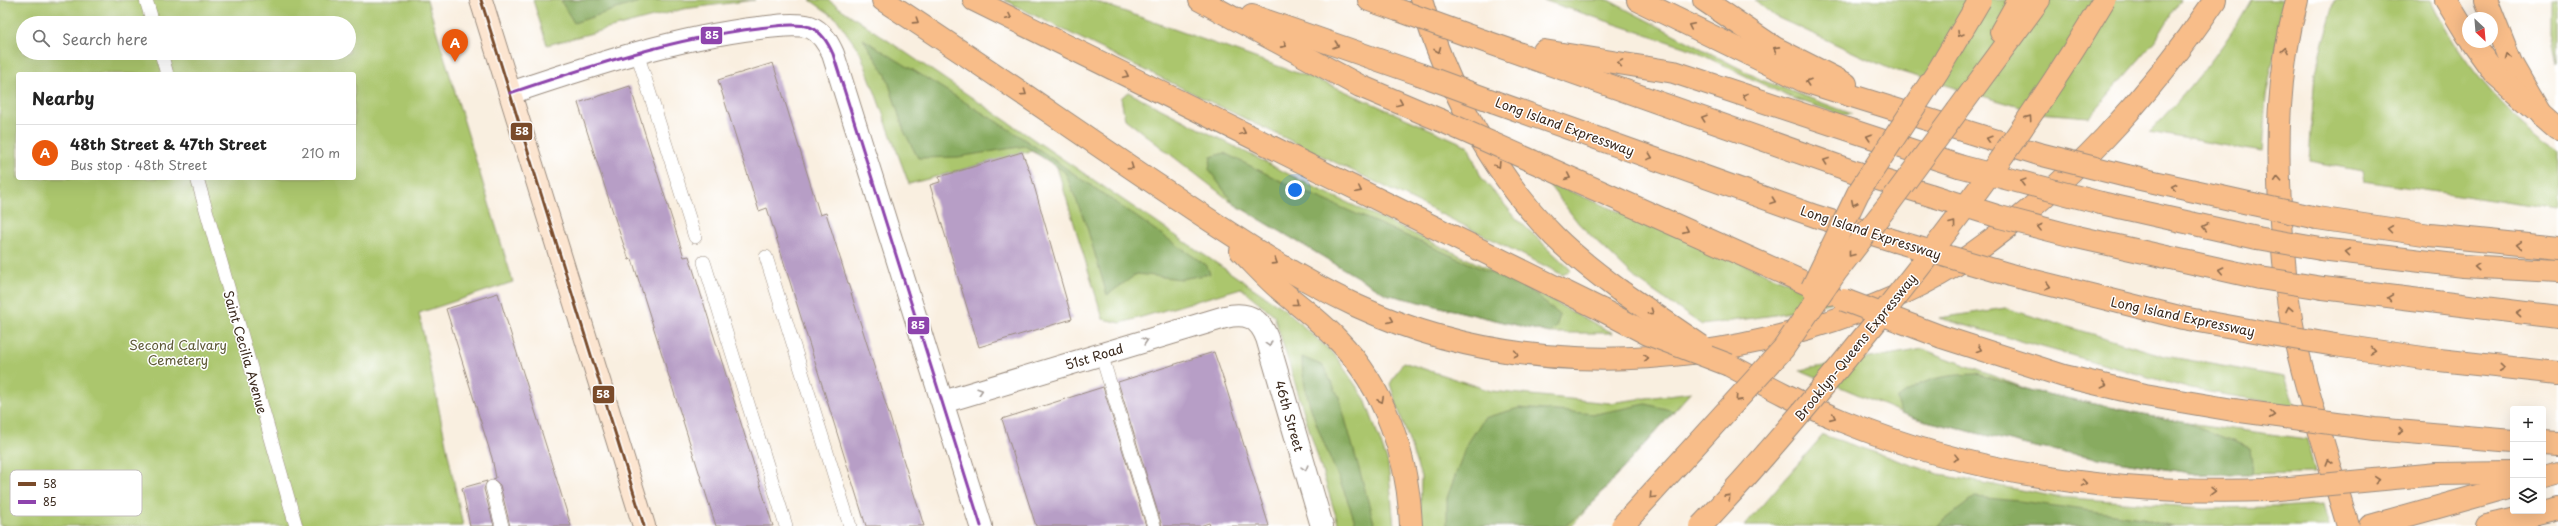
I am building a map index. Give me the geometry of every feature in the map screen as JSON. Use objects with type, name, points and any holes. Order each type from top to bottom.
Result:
[{"type":"highway","points":[[883,0],[1207,218],[1292,273],[1358,307],[1436,337],[1529,356],[1575,359],[1660,357],[1721,350],[1778,337],[1879,305],[1925,283],[1970,255],[2041,199],[2084,158],[2177,54],[2215,0]]},
{"type":"highway","points":[[974,0],[1648,334],[1729,365]]},
{"type":"highway","points":[[1200,0],[1360,86],[1440,120],[1844,300],[1942,337],[2064,376],[2145,394],[2233,410],[2374,429],[2510,441]]},
{"type":"highway","name":"Long Island Expressway","points":[[1207,0],[1419,74],[1815,216],[2011,275],[2183,318],[2265,333],[2430,360],[2558,373]]},
{"type":"highway","points":[[1368,0],[1855,172],[2000,217],[2077,237],[2260,278],[2323,288],[2558,317]]},
{"type":"highway","points":[[1421,0],[1430,29],[1456,90],[1498,165],[1514,190],[1553,235],[1619,290],[1729,365],[1785,395],[1842,421],[1895,440],[1997,468],[2089,484],[2136,488],[2220,492],[2268,490],[2438,474],[2510,474]]},
{"type":"highway","points":[[1638,0],[1804,81],[2039,154],[2128,176],[2316,218],[2437,236],[2558,248]]},
{"type":"highway","points":[[1704,0],[1775,48],[1898,111]]},
{"type":"highway","points":[[1783,349],[1858,193],[1938,71],[1980,0]]},
{"type":"highway","points":[[1958,110],[2019,0]]},
{"type":"highway","points":[[1622,526],[1783,349],[1836,272],[1888,205],[2039,0]]},
{"type":"highway","name":"Brooklyn-Queens Expressway","points":[[1701,526],[1809,403],[1934,249],[2031,114],[2104,0]]},
{"type":"highway","points":[[2297,0],[2288,31],[2278,114],[2278,177],[2283,256],[2288,301],[2297,348],[2348,526]]},
{"type":"highway","points":[[2446,0],[2462,26]]},
{"type":"highway","points":[[2486,0],[2511,63],[2541,115]]},
{"type":"highway","points":[[1488,42],[1674,72],[1959,166],[2101,203],[2257,238],[2321,249],[2463,266],[2558,271]]},
{"type":"highway","points":[[2476,48],[2494,73],[2558,129]]},
{"type":"highway","points":[[1207,218],[1283,293],[1322,324],[1364,371],[1383,405],[1394,433],[1408,490],[1412,526]]},
{"type":"highway","points":[[2546,443],[2558,444]]},
{"type":"highway","points":[[2370,526],[2510,487]]},
{"type":"highway","points":[[2487,526],[2558,510]]},
{"type":"street","points":[[481,0],[644,526]]},
{"type":"street","points":[[510,93],[637,53],[699,38],[768,27],[809,27],[824,37],[833,54],[981,526]]},
{"type":"street","name":"51st Road","points":[[943,402],[1225,317],[1246,315]]},
{"type":"street","name":"46th Street","points":[[1246,315],[1258,321],[1265,331],[1322,526]]},
{"type":"lane","points":[[146,0],[151,16]]},
{"type":"lane","points":[[637,53],[695,237]]},
{"type":"lane","points":[[163,60],[166,72]]},
{"type":"lane","name":"Saint Cecilia Avenue","points":[[198,180],[296,526]]},
{"type":"lane","points":[[766,257],[850,526]]},
{"type":"lane","points":[[704,262],[786,526]]},
{"type":"lane","points":[[1101,354],[1154,526]]},
{"type":"lane","points":[[492,487],[502,526]]},
{"type":"green space","name":"Second Calvary Cemetery","points":[[0,0],[427,0],[513,282],[419,313],[463,526],[0,526]]},
{"type":"green space","points":[[533,0],[755,0],[683,9],[547,45]]},
{"type":"green space","points":[[562,0],[659,0],[635,3],[574,23],[562,3]]},
{"type":"green space","points":[[810,0],[828,0],[1284,309],[1335,355],[1365,399],[1388,463],[1394,526],[1339,526],[1274,315],[1241,288],[1121,323],[1103,319],[1056,164],[1031,151],[909,184],[860,52],[836,18]]},
{"type":"green space","points":[[1004,0],[1092,0],[1331,85],[1468,146],[1481,177],[1516,218],[1571,270],[1563,275]]},
{"type":"green space","points":[[1543,0],[1608,0],[1762,80],[1852,114],[1842,115],[1787,96],[1690,49]]},
{"type":"green space","points":[[1755,0],[2180,0],[2156,40],[2089,117],[2040,113],[1888,68],[1774,16]]},
{"type":"green space","points":[[2251,0],[2286,0],[2266,95],[2262,152],[2149,132],[2178,101],[2217,53],[2229,37]]},
{"type":"green space","points":[[2335,0],[2431,0],[2454,43],[2484,84],[2519,120],[2558,150],[2558,210],[2364,181],[2362,171],[2309,161],[2315,72]]},
{"type":"green space","points":[[2552,0],[2558,0],[2558,62],[2552,33]]},
{"type":"green space","points":[[863,39],[1018,135],[1207,266],[1210,274],[1181,279],[1137,274],[1107,295],[1086,224],[1065,172],[1025,146],[958,157],[918,158],[904,131],[886,75]]},
{"type":"green space","points":[[1128,92],[1310,185],[1506,277],[1613,333],[1550,333],[1386,294],[1234,204],[1125,119],[1121,98]]},
{"type":"green space","points":[[1224,153],[1283,182],[1528,289],[1560,315],[1556,327],[1550,333],[1386,294],[1234,204],[1209,170],[1211,157]]},
{"type":"green space","points":[[1546,181],[1834,302],[1775,315],[1702,325],[1637,280],[1579,224]]},
{"type":"green space","points":[[2005,308],[2165,356],[2284,377],[2295,406],[2191,389],[1939,318]]},
{"type":"green space","points":[[1923,349],[2032,391],[2187,423],[2307,439],[2315,473],[2196,474],[2039,448],[1914,418],[1800,370]]},
{"type":"green space","points":[[1302,357],[1323,366],[1339,397],[1375,526],[1356,526],[1342,485],[1315,420],[1303,377]]},
{"type":"green space","points":[[1403,362],[1491,391],[1609,403],[1691,392],[1572,526],[1420,526],[1421,477],[1390,384]]},
{"type":"green space","points":[[1977,374],[2032,391],[2187,423],[2250,448],[2253,474],[2196,474],[2039,448],[1914,418],[1901,413],[1897,399],[1916,386],[1944,377]]},
{"type":"green space","points":[[1646,404],[1674,411],[1588,508],[1565,526],[1447,526],[1447,498],[1466,446],[1484,418],[1519,408],[1596,414]]},
{"type":"green space","points":[[1823,435],[1941,475],[2057,497],[2204,508],[2280,507],[2323,504],[2329,526],[1744,526]]},
{"type":"green space","points":[[1975,497],[2019,501],[2143,518],[2172,526],[1937,526]]},
{"type":"building","points":[[773,63],[820,215],[826,213],[924,526],[866,526],[767,208],[759,211],[718,80]]},
{"type":"building","points":[[630,86],[684,257],[689,256],[773,526],[716,526],[632,259],[629,260],[620,234],[578,103]]},
{"type":"building","points":[[1022,152],[1031,175],[1072,319],[979,347],[930,185],[940,182],[939,177]]},
{"type":"building","points":[[498,293],[571,526],[510,526],[500,485],[493,479],[496,478],[492,458],[446,309]]},
{"type":"building","points":[[1214,352],[1269,526],[1210,526],[1209,523],[1200,526],[1162,526],[1118,382]]},
{"type":"building","points":[[1103,387],[1146,526],[1036,526],[1002,419]]},
{"type":"building","points":[[487,481],[484,489],[494,526],[470,526],[462,488]]},
{"type":"transit line","name":"58","points":[[481,0],[644,526]]},
{"type":"transit line","name":"85","points":[[510,93],[602,63],[696,39],[784,25],[810,27],[818,32],[827,42],[833,54],[981,526]]},
{"type":"place","name":"48th Street & 47th Street","points":[[455,62]]}]
